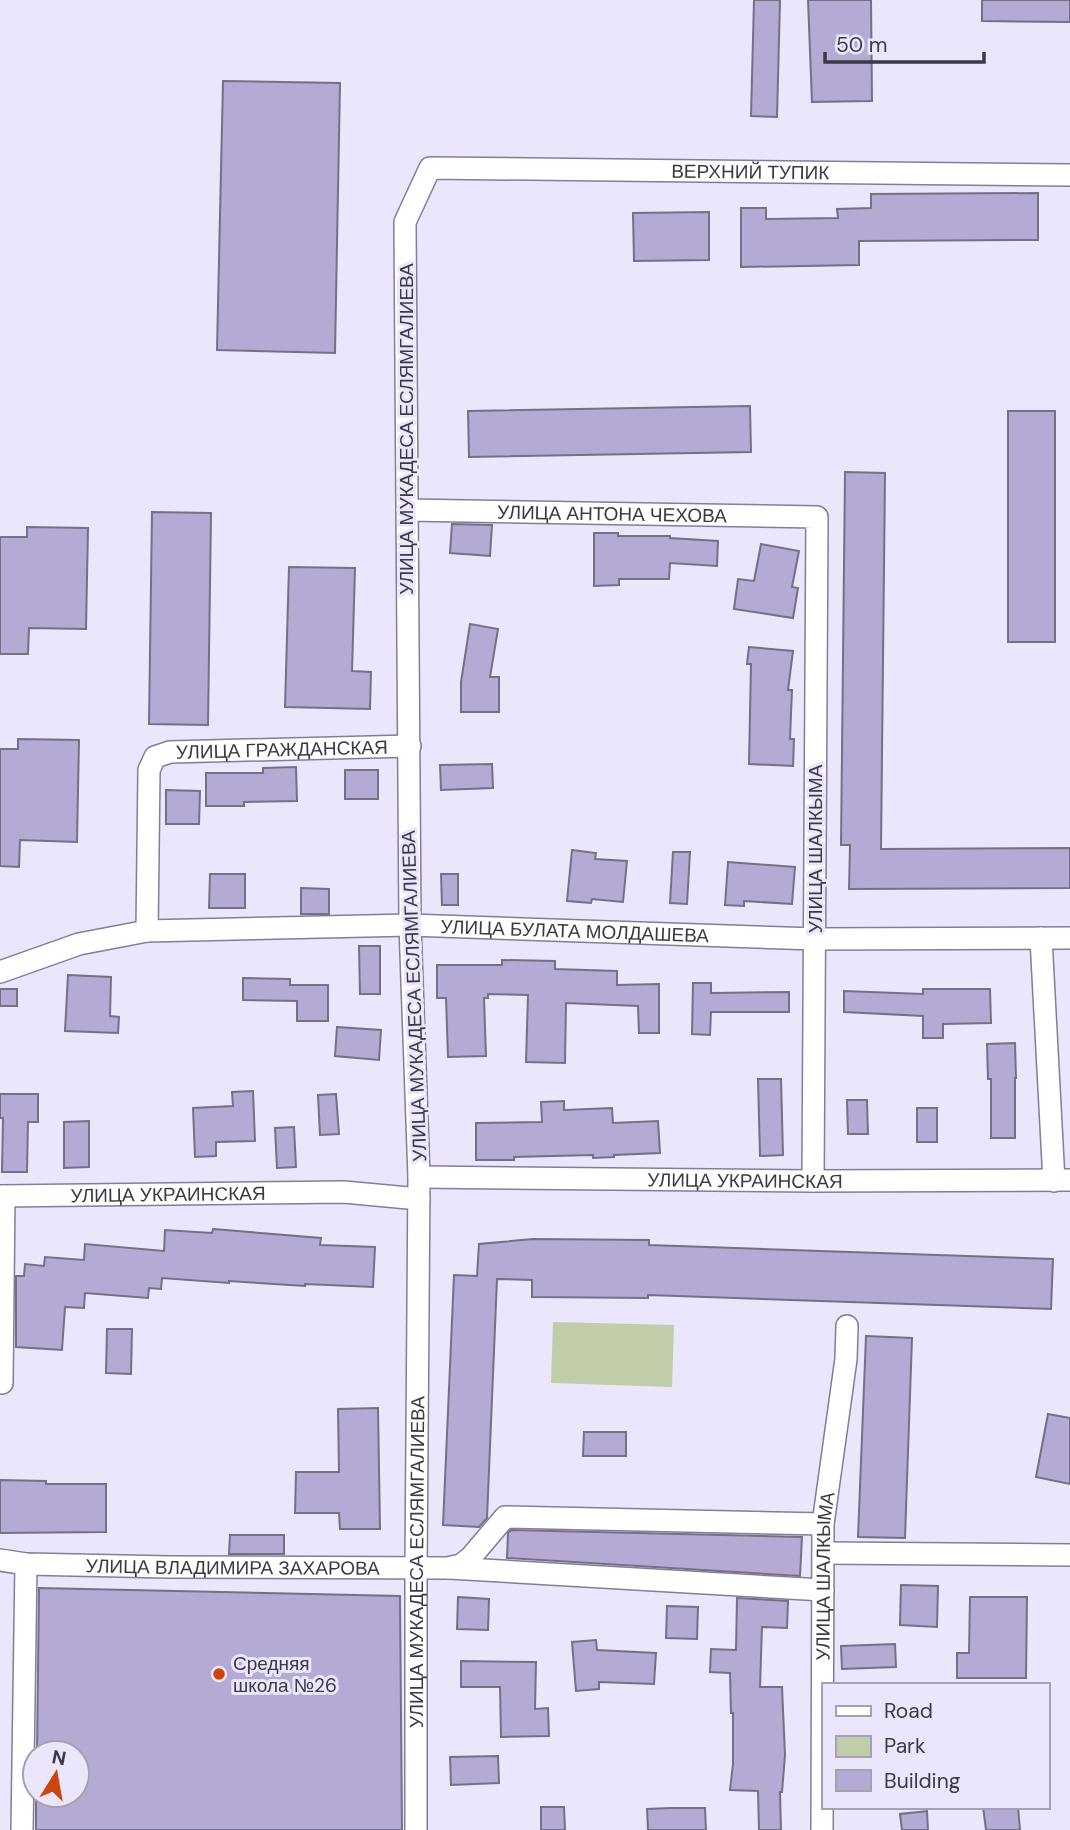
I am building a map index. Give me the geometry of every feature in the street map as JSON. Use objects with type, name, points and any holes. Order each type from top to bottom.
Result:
[{"type":"street","name":"ВЕРХНИЙ ТУПИК","points":[[430,168],[1070,175]]},
{"type":"street","name":"УЛИЦА МУКАДЕСА ЕСЛЯМГАЛИЕВА","points":[[416,1830],[419,1177],[410,925],[405,222],[430,168]]},
{"type":"street","name":"УЛИЦА АНТОНА ЧЕХОВА","points":[[407,510],[817,517]]},
{"type":"street","name":"УЛИЦА ШАЛКЫМА","points":[[813,1181],[817,517]]},
{"type":"street","name":"УЛИЦА ГРАЖДАНСКАЯ","points":[[147,931],[149,770],[155,757],[170,752],[410,746]]},
{"type":"street","name":"УЛИЦА БУЛАТА МОЛДАШЕВА","points":[[0,972],[79,944],[147,931],[410,925],[815,939],[1070,938]]},
{"type":"street","points":[[1041,938],[1062,1181]]},
{"type":"street","name":"УЛИЦА УКРАИНСКАЯ","points":[[419,1177],[1062,1181]]},
{"type":"street","name":"УЛИЦА УКРАИНСКАЯ","points":[[2,1196],[344,1192],[419,1199]]},
{"type":"street","points":[[2,1196],[2,1383]]},
{"type":"street","name":"УЛИЦА ШАЛКЫМА","points":[[822,1830],[823,1524],[846,1359],[847,1326]]},
{"type":"street","name":"УЛИЦА ВЛАДИМИРА ЗАХАРОВА","points":[[0,1560],[26,1564],[169,1567],[447,1568],[461,1564],[471,1557],[505,1517],[823,1524]]},
{"type":"street","points":[[823,1553],[1070,1555]]},
{"type":"street","points":[[22,1830],[26,1564]]},
{"type":"street","points":[[447,1568],[822,1590]]},
{"type":"green space","points":[[553,1322],[674,1325],[672,1387],[551,1383]]},
{"type":"building","points":[[754,0],[780,0],[777,117],[751,116]]},
{"type":"building","points":[[808,0],[871,0],[872,101],[812,102]]},
{"type":"building","points":[[982,0],[1070,0],[1070,22],[982,21]]},
{"type":"building","points":[[223,81],[340,83],[335,353],[217,350]]},
{"type":"building","points":[[1038,193],[1038,240],[859,241],[859,265],[741,267],[741,208],[766,208],[766,219],[838,218],[837,209],[871,208],[871,194]]},
{"type":"building","points":[[709,212],[709,260],[634,261],[633,213]]},
{"type":"building","points":[[750,406],[751,452],[469,457],[468,411]]},
{"type":"building","points":[[1008,411],[1055,411],[1055,642],[1008,642]]},
{"type":"building","points":[[845,472],[885,473],[881,849],[1070,848],[1070,888],[849,889],[850,845],[841,845]]},
{"type":"building","points":[[152,512],[211,513],[208,725],[149,724]]},
{"type":"building","points":[[452,524],[492,525],[490,556],[450,553]]},
{"type":"building","points":[[27,527],[88,528],[86,629],[29,628],[28,654],[0,654],[0,537],[27,537]]},
{"type":"building","points":[[594,533],[718,541],[717,566],[670,563],[669,579],[619,579],[619,585],[594,586]]},
{"type":"building","points":[[761,544],[799,551],[792,587],[798,588],[793,618],[734,609],[738,579],[754,581]]},
{"type":"building","points":[[289,567],[355,568],[352,671],[371,672],[370,709],[285,707]]},
{"type":"building","points":[[470,624],[498,629],[490,677],[499,677],[499,712],[461,712],[461,682]]},
{"type":"building","points":[[749,647],[793,651],[788,690],[792,690],[790,739],[794,739],[793,766],[749,764]]},
{"type":"building","points":[[18,739],[79,740],[77,842],[20,840],[19,867],[0,866],[0,749],[18,749]]},
{"type":"building","points":[[492,764],[493,788],[441,790],[440,765]]},
{"type":"building","points":[[296,767],[297,801],[206,806],[206,773],[263,773],[263,768]]},
{"type":"building","points":[[345,770],[378,770],[378,799],[345,799]]},
{"type":"building","points":[[166,790],[200,791],[199,824],[166,824]]},
{"type":"building","points":[[572,850],[596,853],[595,859],[627,861],[623,902],[592,899],[591,903],[567,901]]},
{"type":"building","points":[[673,852],[690,852],[687,904],[670,903]]},
{"type":"building","points":[[728,862],[795,867],[792,904],[744,901],[744,906],[725,905]]},
{"type":"building","points":[[210,874],[245,874],[245,908],[209,908]]},
{"type":"building","points":[[441,874],[458,874],[458,905],[442,905]]},
{"type":"building","points":[[301,888],[329,889],[329,914],[301,914]]},
{"type":"building","points":[[359,946],[380,946],[380,994],[360,994]]},
{"type":"building","points":[[502,960],[555,961],[555,969],[617,971],[617,985],[659,984],[659,1033],[639,1033],[638,1006],[566,1003],[565,1063],[526,1062],[528,995],[488,994],[488,998],[484,998],[486,1056],[448,1057],[446,998],[437,998],[437,965],[502,965]]},
{"type":"building","points":[[68,975],[111,977],[110,1016],[119,1017],[118,1033],[65,1031]]},
{"type":"building","points":[[243,978],[290,979],[290,985],[328,985],[328,1021],[297,1021],[297,1001],[243,1000]]},
{"type":"building","points":[[693,983],[711,983],[711,993],[789,992],[789,1012],[711,1012],[710,1035],[692,1034]]},
{"type":"building","points":[[0,989],[17,989],[17,1006],[0,1006]]},
{"type":"building","points":[[923,989],[990,989],[991,1023],[943,1024],[943,1038],[923,1038],[923,1016],[844,1012],[844,991],[923,994]]},
{"type":"building","points":[[337,1027],[381,1030],[379,1060],[335,1056]]},
{"type":"building","points":[[1015,1043],[1015,1138],[991,1138],[991,1079],[988,1079],[987,1044]]},
{"type":"building","points":[[758,1079],[781,1079],[783,1155],[760,1156]]},
{"type":"building","points":[[253,1091],[255,1141],[216,1142],[216,1156],[195,1157],[193,1108],[233,1106],[232,1092]]},
{"type":"building","points":[[0,1094],[38,1094],[38,1122],[28,1122],[27,1172],[2,1172],[3,1118],[0,1118]]},
{"type":"building","points":[[336,1094],[339,1134],[320,1135],[318,1095]]},
{"type":"building","points":[[847,1100],[867,1100],[868,1134],[848,1134]]},
{"type":"building","points":[[564,1101],[564,1110],[612,1108],[613,1123],[658,1121],[660,1153],[593,1158],[593,1155],[476,1160],[476,1123],[542,1122],[541,1102]]},
{"type":"building","points":[[917,1108],[937,1108],[937,1142],[917,1142]]},
{"type":"building","points":[[89,1121],[89,1167],[64,1168],[64,1122]]},
{"type":"building","points":[[294,1127],[296,1167],[277,1168],[275,1128]]},
{"type":"building","points":[[213,1229],[321,1238],[320,1245],[375,1247],[373,1287],[229,1283],[162,1278],[161,1289],[149,1288],[148,1298],[85,1293],[84,1308],[65,1307],[62,1350],[16,1347],[16,1276],[24,1276],[25,1264],[44,1266],[45,1257],[84,1260],[85,1244],[164,1251],[165,1230],[212,1233]]},
{"type":"building","points":[[533,1239],[649,1240],[649,1245],[1053,1259],[1051,1309],[648,1295],[648,1298],[532,1297],[532,1280],[497,1279],[487,1518],[479,1527],[443,1525],[454,1275],[477,1276],[479,1244]]},
{"type":"building","points":[[107,1329],[132,1329],[131,1374],[106,1373]]},
{"type":"building","points":[[866,1336],[912,1338],[905,1538],[858,1537]]},
{"type":"building","points":[[378,1408],[380,1529],[340,1529],[339,1513],[295,1513],[296,1472],[339,1472],[338,1409]]},
{"type":"building","points":[[1048,1414],[1070,1418],[1070,1484],[1036,1477]]},
{"type":"building","points":[[584,1432],[626,1432],[626,1456],[583,1456]]},
{"type":"building","points":[[0,1480],[46,1481],[46,1484],[106,1484],[106,1532],[0,1533]]},
{"type":"building","points":[[511,1530],[802,1537],[800,1576],[507,1558],[508,1533]]},
{"type":"building","points":[[230,1535],[284,1535],[284,1554],[229,1554]]},
{"type":"building","points":[[901,1585],[938,1586],[937,1627],[900,1625]]},
{"type":"building","name":"Средняя школа №26","points":[[39,1588],[400,1596],[402,1830],[36,1830],[36,1809],[91,1809],[91,1739],[37,1739]]},
{"type":"building","points":[[458,1597],[489,1599],[488,1630],[457,1629]]},
{"type":"building","points":[[970,1597],[1027,1597],[1026,1678],[957,1678],[957,1653],[969,1653]]},
{"type":"building","points":[[737,1598],[788,1601],[787,1628],[762,1627],[760,1687],[782,1687],[785,1755],[780,1792],[781,1830],[759,1830],[758,1791],[730,1790],[733,1713],[730,1673],[710,1672],[711,1649],[736,1650]]},
{"type":"building","points":[[667,1606],[698,1607],[697,1639],[666,1638]]},
{"type":"building","points":[[596,1640],[597,1650],[656,1653],[654,1684],[599,1682],[599,1689],[576,1691],[572,1642]]},
{"type":"building","points":[[895,1644],[896,1667],[842,1669],[841,1646]]},
{"type":"building","points":[[461,1661],[536,1662],[535,1709],[548,1708],[549,1736],[501,1737],[500,1687],[461,1687]]},
{"type":"building","points":[[498,1756],[499,1783],[451,1785],[450,1757]]},
{"type":"building","points":[[541,1807],[564,1807],[565,1830],[541,1830]]},
{"type":"building","points":[[705,1808],[706,1830],[648,1830],[647,1809]]},
{"type":"building","points":[[983,1809],[1018,1809],[1020,1830],[986,1830]]},
{"type":"building","points":[[927,1811],[928,1830],[902,1830],[900,1814]]},
{"type":"place","name":"Средняя школа №26","points":[[219,1674]]}]
